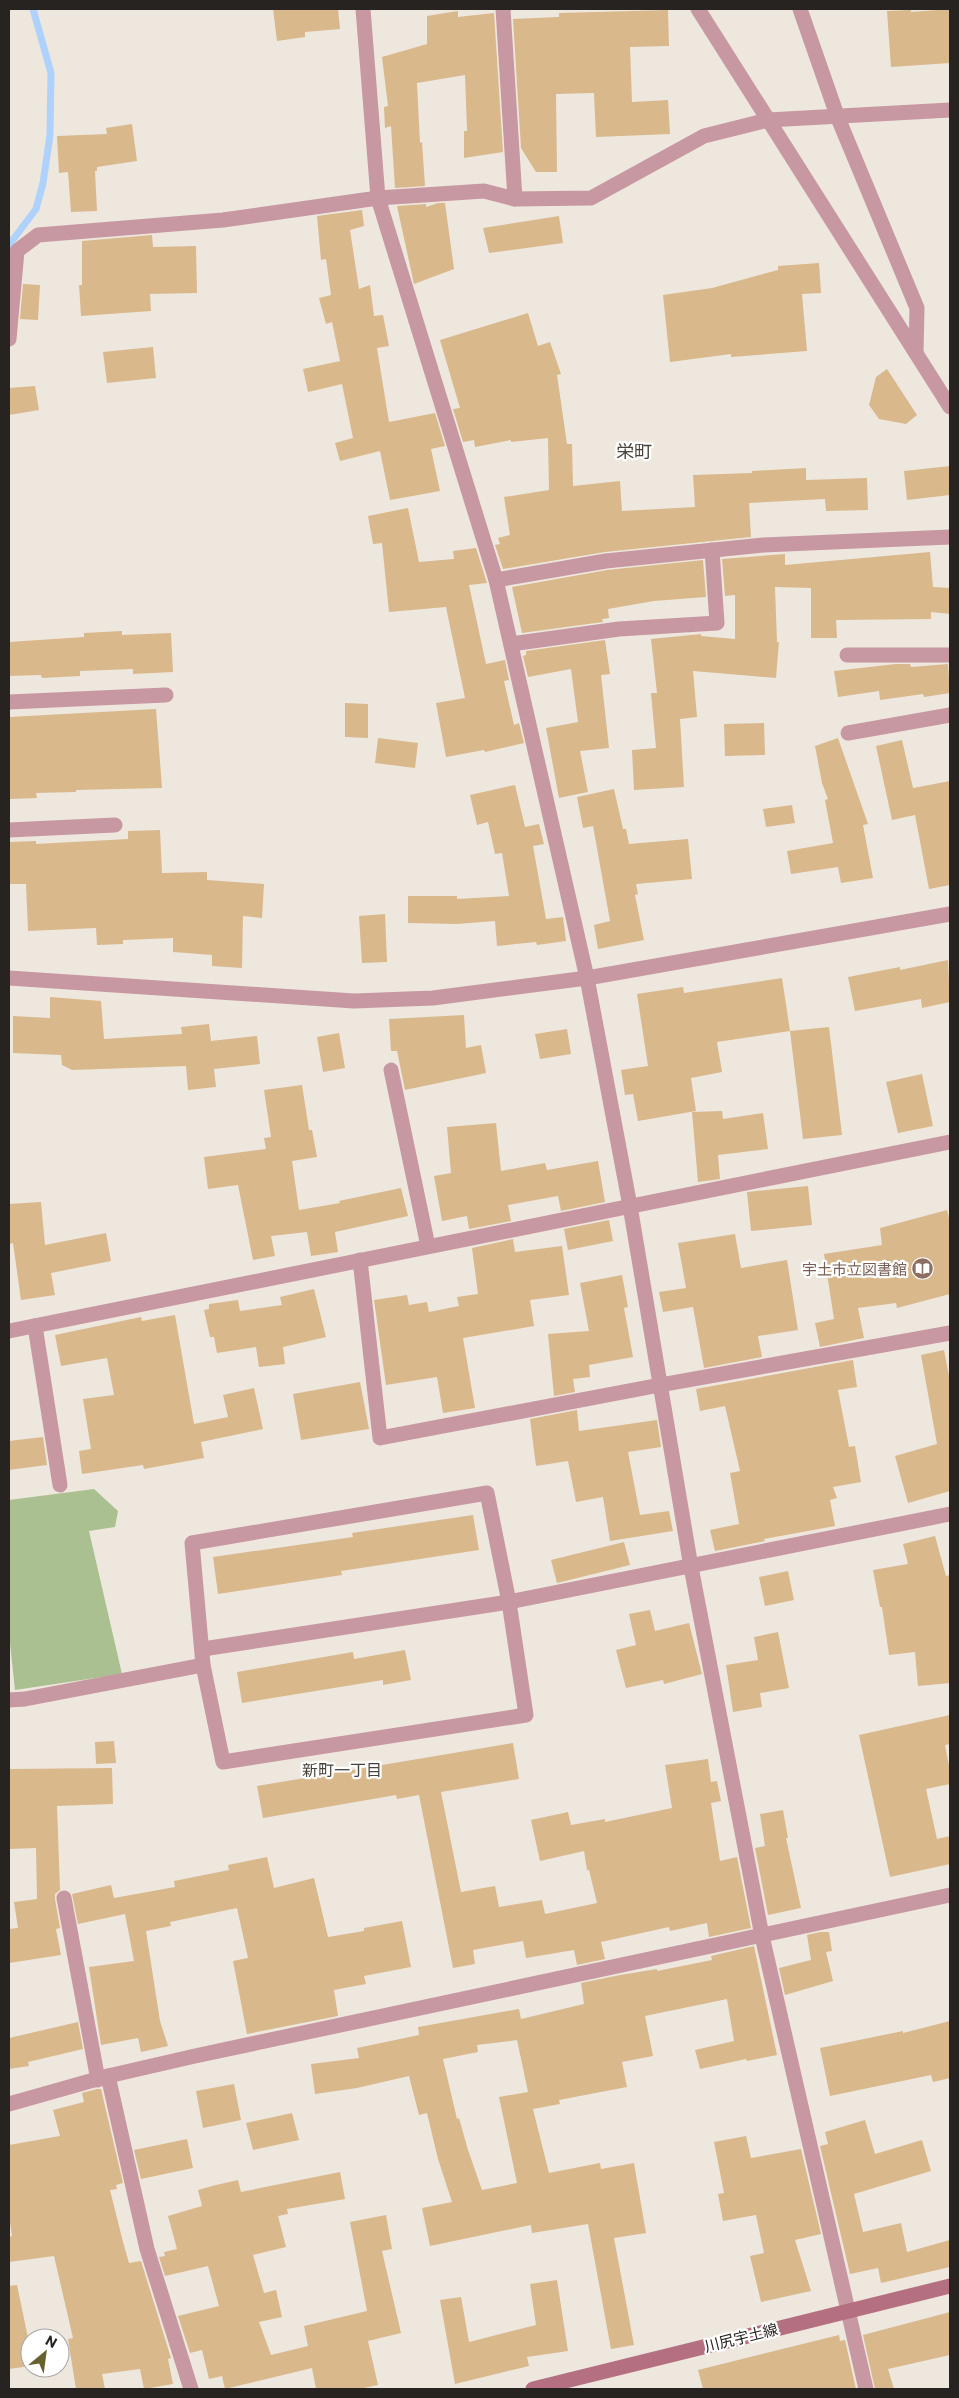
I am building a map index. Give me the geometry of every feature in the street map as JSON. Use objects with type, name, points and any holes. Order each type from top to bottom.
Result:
[{"type":"main road","name":"川尻宇土線","points":[[534,2389],[950,2286]]},
{"type":"street","points":[[363,9],[378,198],[496,580],[587,978],[630,1206],[691,1567],[762,1936],[846,2311],[866,2389]]},
{"type":"street","points":[[503,9],[515,199]]},
{"type":"street","points":[[698,9],[950,407]]},
{"type":"street","points":[[800,9],[838,118],[917,308],[916,353]]},
{"type":"street","points":[[9,339],[17,251],[38,235],[223,220],[378,198],[484,191],[515,199],[591,198],[704,136],[768,120],[838,118],[950,110]]},
{"type":"street","points":[[496,580],[606,561],[763,545],[950,537]]},
{"type":"street","points":[[511,644],[619,629],[717,623],[712,550]]},
{"type":"street","points":[[847,655],[950,655]]},
{"type":"street","points":[[9,702],[166,695]]},
{"type":"street","points":[[848,733],[950,715]]},
{"type":"street","points":[[9,830],[115,825]]},
{"type":"street","points":[[9,978],[354,1001],[433,998],[587,978],[950,914]]},
{"type":"street","points":[[391,1070],[428,1246]]},
{"type":"street","points":[[9,1331],[950,1142]]},
{"type":"street","points":[[360,1260],[380,1438],[660,1385],[950,1334]]},
{"type":"street","points":[[35,1326],[60,1484]]},
{"type":"street","points":[[487,1493],[510,1602],[526,1715],[223,1762],[203,1665],[192,1543],[487,1493]]},
{"type":"street","points":[[203,1649],[510,1602],[950,1514]]},
{"type":"street","points":[[9,1700],[25,1699],[203,1665]]},
{"type":"street","points":[[9,2104],[103,2078],[950,1895]]},
{"type":"street","points":[[64,1898],[103,2078],[147,2249],[191,2389]]},
{"type":"green space","points":[[94,1489],[118,1511],[115,1527],[89,1531],[122,1674],[15,1690],[9,1634],[9,1500]]},
{"type":"building","points":[[273,9],[338,9],[340,29],[305,32],[305,37],[277,41]]},
{"type":"building","points":[[950,9],[950,63],[891,67],[887,11],[911,10],[911,12]]},
{"type":"building","points":[[668,10],[669,46],[630,47],[632,102],[668,100],[670,134],[596,137],[594,93],[556,94],[557,172],[536,172],[521,148],[513,19],[559,17],[559,13]]},
{"type":"building","points":[[458,11],[458,17],[494,13],[503,152],[464,158],[464,131],[467,131],[465,75],[417,83],[420,143],[422,142],[425,186],[395,188],[391,126],[385,128],[384,107],[388,106],[382,57],[427,44],[427,16]]},
{"type":"building","points":[[132,124],[137,161],[97,167],[97,171],[95,171],[97,211],[71,212],[68,172],[59,173],[57,136],[107,134],[106,128]]},
{"type":"building","points":[[445,203],[454,269],[414,284],[397,206],[426,204],[426,207]]},
{"type":"building","points":[[362,210],[364,226],[350,230],[359,289],[370,285],[374,316],[383,315],[389,346],[377,348],[389,422],[435,413],[445,446],[431,449],[440,491],[390,500],[380,451],[340,461],[335,443],[353,438],[342,384],[308,392],[303,369],[340,361],[332,322],[326,324],[319,298],[331,295],[326,259],[321,260],[317,216]]},
{"type":"building","points":[[559,216],[563,243],[489,253],[483,228]]},
{"type":"building","points":[[152,235],[153,247],[196,246],[197,293],[150,294],[151,311],[81,316],[79,285],[82,285],[82,241]]},
{"type":"building","points":[[819,263],[821,293],[802,294],[807,351],[731,357],[731,354],[670,362],[663,295],[712,288],[778,270],[778,266]]},
{"type":"building","points":[[23,284],[40,285],[38,320],[20,319]]},
{"type":"building","points":[[528,313],[538,346],[550,342],[561,374],[557,375],[567,444],[572,444],[573,486],[620,481],[622,511],[695,507],[693,475],[752,473],[752,471],[806,468],[806,480],[867,478],[868,510],[826,511],[825,499],[749,503],[751,537],[605,552],[503,569],[495,545],[500,544],[498,538],[510,535],[504,497],[549,490],[548,438],[511,442],[511,440],[475,447],[474,440],[463,442],[453,409],[460,408],[440,340]]},
{"type":"building","points":[[153,347],[156,378],[107,383],[103,352]]},
{"type":"building","points":[[887,369],[917,415],[906,424],[879,419],[869,405],[876,377]]},
{"type":"building","points":[[35,386],[39,410],[9,415],[9,388]]},
{"type":"building","points":[[950,466],[950,495],[907,500],[904,471]]},
{"type":"building","points":[[408,508],[419,562],[454,559],[453,551],[476,548],[487,583],[469,585],[486,664],[505,660],[509,680],[504,681],[514,725],[519,723],[524,743],[485,752],[484,750],[446,757],[436,703],[465,698],[446,607],[389,612],[382,543],[373,544],[368,516]]},
{"type":"building","points":[[930,552],[933,587],[950,588],[950,614],[931,612],[931,619],[836,620],[837,638],[811,638],[811,588],[775,587],[777,642],[779,642],[776,678],[693,671],[697,717],[680,719],[684,787],[634,790],[632,750],[656,748],[651,693],[657,693],[651,639],[701,634],[701,636],[735,639],[735,595],[725,596],[722,559],[785,554],[785,565]]},
{"type":"building","points":[[703,560],[706,597],[654,601],[608,609],[609,618],[602,619],[603,622],[522,633],[512,587],[607,570]]},
{"type":"building","points":[[122,631],[122,635],[171,633],[173,672],[133,674],[133,669],[80,671],[80,676],[42,678],[41,675],[9,676],[9,642],[84,637],[84,633]]},
{"type":"building","points":[[605,640],[610,674],[601,675],[609,748],[580,751],[588,792],[559,798],[546,728],[578,722],[571,669],[528,677],[523,656],[526,655],[526,651]]},
{"type":"building","points":[[910,664],[911,667],[948,664],[950,693],[924,697],[923,694],[880,700],[879,691],[838,697],[834,671]]},
{"type":"building","points":[[345,703],[368,704],[368,738],[345,737]]},
{"type":"building","points":[[156,709],[162,788],[76,790],[76,792],[36,793],[37,798],[10,799],[9,717]]},
{"type":"building","points":[[764,723],[765,755],[725,756],[724,724]]},
{"type":"building","points":[[378,738],[418,743],[415,768],[375,763]]},
{"type":"building","points":[[838,738],[868,824],[863,825],[873,878],[841,883],[838,867],[791,874],[787,851],[833,843],[825,800],[828,799],[822,783],[815,746]]},
{"type":"building","points":[[902,740],[913,788],[950,781],[950,885],[929,889],[915,815],[892,820],[876,746]]},
{"type":"building","points":[[515,785],[525,827],[539,824],[544,844],[533,846],[546,919],[563,917],[566,941],[537,945],[536,942],[497,946],[495,921],[457,924],[408,923],[408,896],[457,896],[457,899],[509,896],[502,853],[495,854],[488,822],[477,825],[470,795]]},
{"type":"building","points":[[614,789],[623,829],[626,829],[629,844],[688,839],[692,879],[636,884],[638,894],[635,895],[644,940],[598,949],[594,925],[610,921],[593,826],[583,828],[577,797]]},
{"type":"building","points":[[792,805],[795,823],[766,827],[763,809]]},
{"type":"building","points":[[160,830],[162,873],[207,872],[207,880],[264,884],[262,918],[243,916],[242,968],[212,966],[212,955],[173,952],[173,938],[123,940],[123,944],[97,945],[96,928],[28,931],[26,884],[9,884],[9,842],[36,841],[36,844],[128,839],[128,831]]},
{"type":"building","points":[[385,914],[387,962],[362,963],[359,916]]},
{"type":"building","points":[[948,960],[950,1002],[922,1008],[921,999],[855,1011],[848,977],[900,967],[900,970]]},
{"type":"building","points":[[782,978],[790,1031],[717,1042],[722,1072],[691,1078],[696,1111],[638,1121],[633,1094],[625,1095],[621,1070],[648,1066],[637,994],[683,987],[684,993]]},
{"type":"building","points":[[50,997],[101,1001],[104,1039],[182,1034],[181,1027],[209,1024],[211,1041],[257,1036],[260,1064],[214,1069],[216,1087],[188,1090],[186,1066],[72,1070],[62,1065],[61,1055],[13,1053],[13,1016],[50,1018]]},
{"type":"building","points":[[464,1015],[466,1048],[481,1045],[486,1073],[405,1090],[397,1051],[391,1051],[389,1019]]},
{"type":"building","points":[[829,1027],[842,1135],[803,1139],[790,1031]]},
{"type":"building","points":[[567,1029],[571,1054],[540,1059],[535,1034]]},
{"type":"building","points":[[339,1033],[345,1068],[323,1072],[317,1037]]},
{"type":"building","points":[[922,1074],[933,1126],[898,1133],[886,1082]]},
{"type":"building","points":[[302,1085],[309,1130],[312,1130],[317,1157],[292,1161],[299,1210],[340,1203],[339,1201],[401,1188],[408,1216],[335,1232],[338,1252],[311,1256],[307,1232],[271,1236],[275,1256],[253,1260],[238,1185],[208,1189],[204,1157],[266,1149],[264,1138],[271,1137],[264,1090]]},
{"type":"building","points":[[722,1111],[723,1119],[763,1113],[768,1149],[718,1155],[720,1179],[698,1182],[692,1112]]},
{"type":"building","points":[[496,1123],[501,1171],[545,1163],[547,1170],[598,1161],[605,1202],[561,1211],[558,1196],[508,1205],[511,1221],[469,1229],[467,1216],[442,1221],[434,1176],[451,1173],[447,1127]]},
{"type":"building","points":[[808,1186],[812,1225],[751,1231],[747,1192]]},
{"type":"building","points":[[41,1202],[45,1245],[106,1233],[111,1261],[51,1273],[55,1295],[21,1300],[13,1243],[9,1244],[9,1204]]},
{"type":"building","points":[[947,1210],[950,1222],[950,1294],[897,1308],[896,1303],[858,1308],[864,1338],[820,1347],[815,1323],[834,1319],[824,1254],[882,1245],[880,1228]]},
{"type":"building","points":[[609,1220],[613,1241],[568,1250],[564,1229]]},
{"type":"building","points":[[735,1234],[741,1268],[787,1260],[798,1330],[758,1336],[762,1357],[704,1368],[693,1307],[663,1312],[659,1292],[686,1288],[678,1243]]},
{"type":"building","points":[[513,1239],[515,1252],[562,1246],[569,1295],[530,1300],[534,1326],[463,1338],[475,1408],[443,1413],[437,1377],[386,1385],[374,1300],[407,1295],[409,1305],[427,1302],[429,1312],[459,1306],[457,1297],[478,1294],[472,1248]]},
{"type":"building","points":[[622,1275],[628,1307],[624,1308],[633,1357],[589,1365],[590,1377],[573,1379],[575,1392],[554,1396],[548,1334],[589,1331],[580,1283]]},
{"type":"building","points":[[314,1289],[326,1337],[283,1347],[285,1364],[259,1367],[256,1347],[217,1353],[214,1337],[210,1337],[204,1310],[209,1309],[209,1304],[238,1300],[240,1311],[282,1305],[280,1297]]},
{"type":"building","points":[[175,1315],[194,1424],[228,1417],[223,1395],[254,1388],[263,1429],[201,1442],[204,1458],[144,1469],[143,1465],[82,1474],[79,1451],[91,1449],[83,1399],[114,1395],[107,1358],[61,1366],[55,1335],[141,1317],[142,1321]]},
{"type":"building","points":[[944,1350],[950,1381],[950,1491],[908,1503],[895,1456],[937,1444],[921,1355]]},
{"type":"building","points":[[853,1360],[857,1387],[838,1390],[849,1447],[855,1446],[861,1482],[833,1487],[837,1498],[830,1500],[835,1526],[764,1539],[765,1541],[715,1551],[710,1530],[739,1524],[730,1473],[740,1471],[725,1406],[700,1411],[696,1389]]},
{"type":"building","points":[[360,1382],[369,1429],[301,1440],[293,1394]]},
{"type":"building","points":[[577,1410],[579,1431],[657,1420],[661,1447],[628,1452],[640,1515],[669,1511],[673,1531],[610,1541],[603,1497],[576,1502],[568,1461],[536,1466],[530,1419]]},
{"type":"building","points":[[43,1437],[47,1465],[9,1470],[9,1441]]},
{"type":"building","points":[[473,1515],[479,1550],[341,1571],[342,1575],[218,1594],[213,1557],[353,1537],[352,1533]]},
{"type":"building","points":[[935,1536],[946,1576],[950,1575],[950,1683],[918,1686],[915,1652],[889,1655],[882,1607],[880,1607],[873,1570],[908,1564],[903,1544]]},
{"type":"building","points":[[624,1542],[630,1565],[557,1583],[551,1560]]},
{"type":"building","points":[[788,1571],[794,1600],[765,1606],[759,1577]]},
{"type":"building","points":[[650,1610],[655,1631],[689,1623],[702,1674],[664,1684],[663,1680],[626,1688],[616,1650],[636,1645],[629,1614]]},
{"type":"building","points":[[778,1632],[789,1688],[760,1693],[762,1707],[733,1712],[726,1665],[758,1660],[754,1637]]},
{"type":"building","points":[[405,1650],[411,1680],[383,1685],[383,1680],[242,1703],[237,1672],[353,1652],[354,1659]]},
{"type":"building","points":[[950,1715],[950,1744],[945,1745],[950,1771],[950,1784],[926,1789],[937,1839],[950,1836],[950,1864],[890,1877],[859,1735]]},
{"type":"building","points":[[114,1741],[116,1763],[96,1764],[95,1742]]},
{"type":"building","points":[[513,1743],[519,1779],[441,1792],[461,1892],[495,1886],[499,1907],[542,1900],[545,1914],[597,1903],[589,1870],[587,1870],[584,1851],[540,1861],[531,1820],[568,1812],[571,1825],[605,1819],[605,1822],[672,1808],[665,1765],[708,1759],[711,1782],[717,1781],[721,1801],[711,1803],[720,1861],[737,1857],[751,1928],[709,1937],[707,1923],[670,1931],[669,1927],[601,1942],[605,1959],[577,1965],[574,1950],[526,1958],[523,1941],[473,1950],[475,1964],[453,1968],[419,1795],[397,1799],[396,1795],[263,1818],[257,1786]]},
{"type":"building","points":[[112,1768],[113,1804],[57,1806],[60,1890],[55,1894],[55,1899],[60,1928],[56,1929],[61,1955],[9,1963],[9,1929],[18,1928],[14,1902],[37,1899],[36,1848],[9,1849],[9,1769]]},
{"type":"building","points":[[783,1810],[788,1838],[786,1838],[801,1908],[768,1915],[755,1848],[765,1846],[760,1814]]},
{"type":"building","points":[[267,1857],[274,1888],[314,1878],[328,1937],[364,1931],[364,1928],[402,1921],[411,1967],[364,1976],[366,1984],[334,1990],[338,2016],[247,2034],[233,1961],[248,1958],[237,1908],[170,1922],[171,1926],[146,1931],[160,2021],[168,2046],[141,2052],[138,2038],[101,2045],[89,1967],[134,1961],[125,1914],[78,1924],[72,1894],[111,1885],[114,1898],[175,1887],[174,1881],[229,1870],[228,1865]]},
{"type":"building","points":[[829,1932],[832,1951],[826,1952],[833,1981],[785,1995],[779,1968],[811,1960],[807,1935]]},
{"type":"building","points":[[754,1946],[777,2055],[747,2061],[746,2059],[700,2069],[695,2050],[734,2041],[727,1999],[645,2016],[653,2056],[622,2062],[627,2087],[559,2100],[560,2104],[533,2109],[549,2173],[600,2163],[601,2169],[634,2163],[646,2233],[614,2238],[634,2345],[611,2349],[588,2224],[532,2233],[531,2225],[430,2246],[422,2208],[452,2202],[438,2159],[427,2113],[419,2115],[409,2076],[357,2088],[315,2094],[311,2064],[359,2058],[357,2048],[419,2035],[418,2027],[519,2009],[521,2019],[584,2004],[581,1983],[712,1960],[711,1956]],"holes":[[[517,2040],[528,2092],[499,2097],[517,2183],[482,2190],[459,2118],[457,2119],[443,2059],[478,2052],[477,2045]]]},
{"type":"building","points":[[950,2021],[950,2078],[933,2082],[931,2075],[830,2096],[820,2048],[903,2031],[903,2033]]},
{"type":"building","points":[[78,2022],[83,2049],[28,2062],[29,2066],[9,2069],[9,2038]]},
{"type":"building","points":[[234,2084],[241,2120],[203,2128],[196,2091]]},
{"type":"building","points":[[101,2089],[123,2183],[116,2185],[117,2189],[110,2190],[129,2263],[141,2261],[171,2358],[168,2359],[173,2384],[144,2389],[140,2369],[102,2374],[105,2389],[76,2389],[70,2352],[70,2339],[73,2338],[54,2256],[9,2262],[9,2237],[12,2236],[9,2216],[9,2145],[60,2136],[53,2110],[84,2102],[82,2093]]},
{"type":"building","points":[[292,2113],[299,2140],[253,2150],[246,2123]]},
{"type":"building","points":[[865,2120],[875,2154],[922,2140],[931,2171],[854,2194],[863,2232],[901,2223],[907,2252],[950,2240],[950,2267],[881,2283],[878,2268],[850,2274],[820,2146],[828,2144],[825,2132]]},
{"type":"building","points":[[746,2136],[751,2158],[801,2149],[821,2234],[795,2240],[811,2291],[761,2302],[750,2256],[764,2253],[756,2215],[723,2221],[718,2194],[724,2193],[714,2142]]},
{"type":"building","points":[[187,2139],[193,2168],[141,2179],[134,2150]]},
{"type":"building","points":[[340,2172],[345,2199],[287,2209],[288,2214],[278,2216],[286,2247],[253,2255],[264,2293],[276,2290],[282,2317],[259,2322],[271,2355],[308,2346],[304,2326],[367,2311],[350,2222],[386,2215],[392,2249],[382,2251],[401,2333],[368,2341],[378,2385],[359,2389],[316,2389],[312,2368],[225,2389],[222,2376],[209,2379],[202,2350],[190,2353],[178,2316],[219,2306],[208,2266],[165,2276],[159,2257],[165,2256],[164,2252],[177,2249],[168,2216],[202,2206],[198,2190],[216,2185],[238,2180],[241,2192]]},
{"type":"building","points":[[557,2280],[568,2351],[527,2357],[529,2366],[455,2384],[440,2300],[461,2297],[469,2342],[536,2325],[530,2284]]},
{"type":"building","points":[[17,2285],[26,2328],[20,2328],[20,2367],[9,2369],[9,2286]]},
{"type":"building","points":[[950,2312],[950,2355],[888,2369],[894,2389],[875,2389],[863,2335]]},
{"type":"building","points":[[839,2335],[840,2341],[845,2340],[856,2389],[703,2389],[698,2370]]},
{"type":"waterway","points":[[9,245],[36,209],[43,183],[50,135],[51,73],[33,9]]},
{"type":"place","name":"宇土市立図書館","points":[[923,1269]]},
{"type":"district","name":"栄町","points":[[634,451]]},
{"type":"district","name":"新町一丁目","points":[[342,1769]]}]
